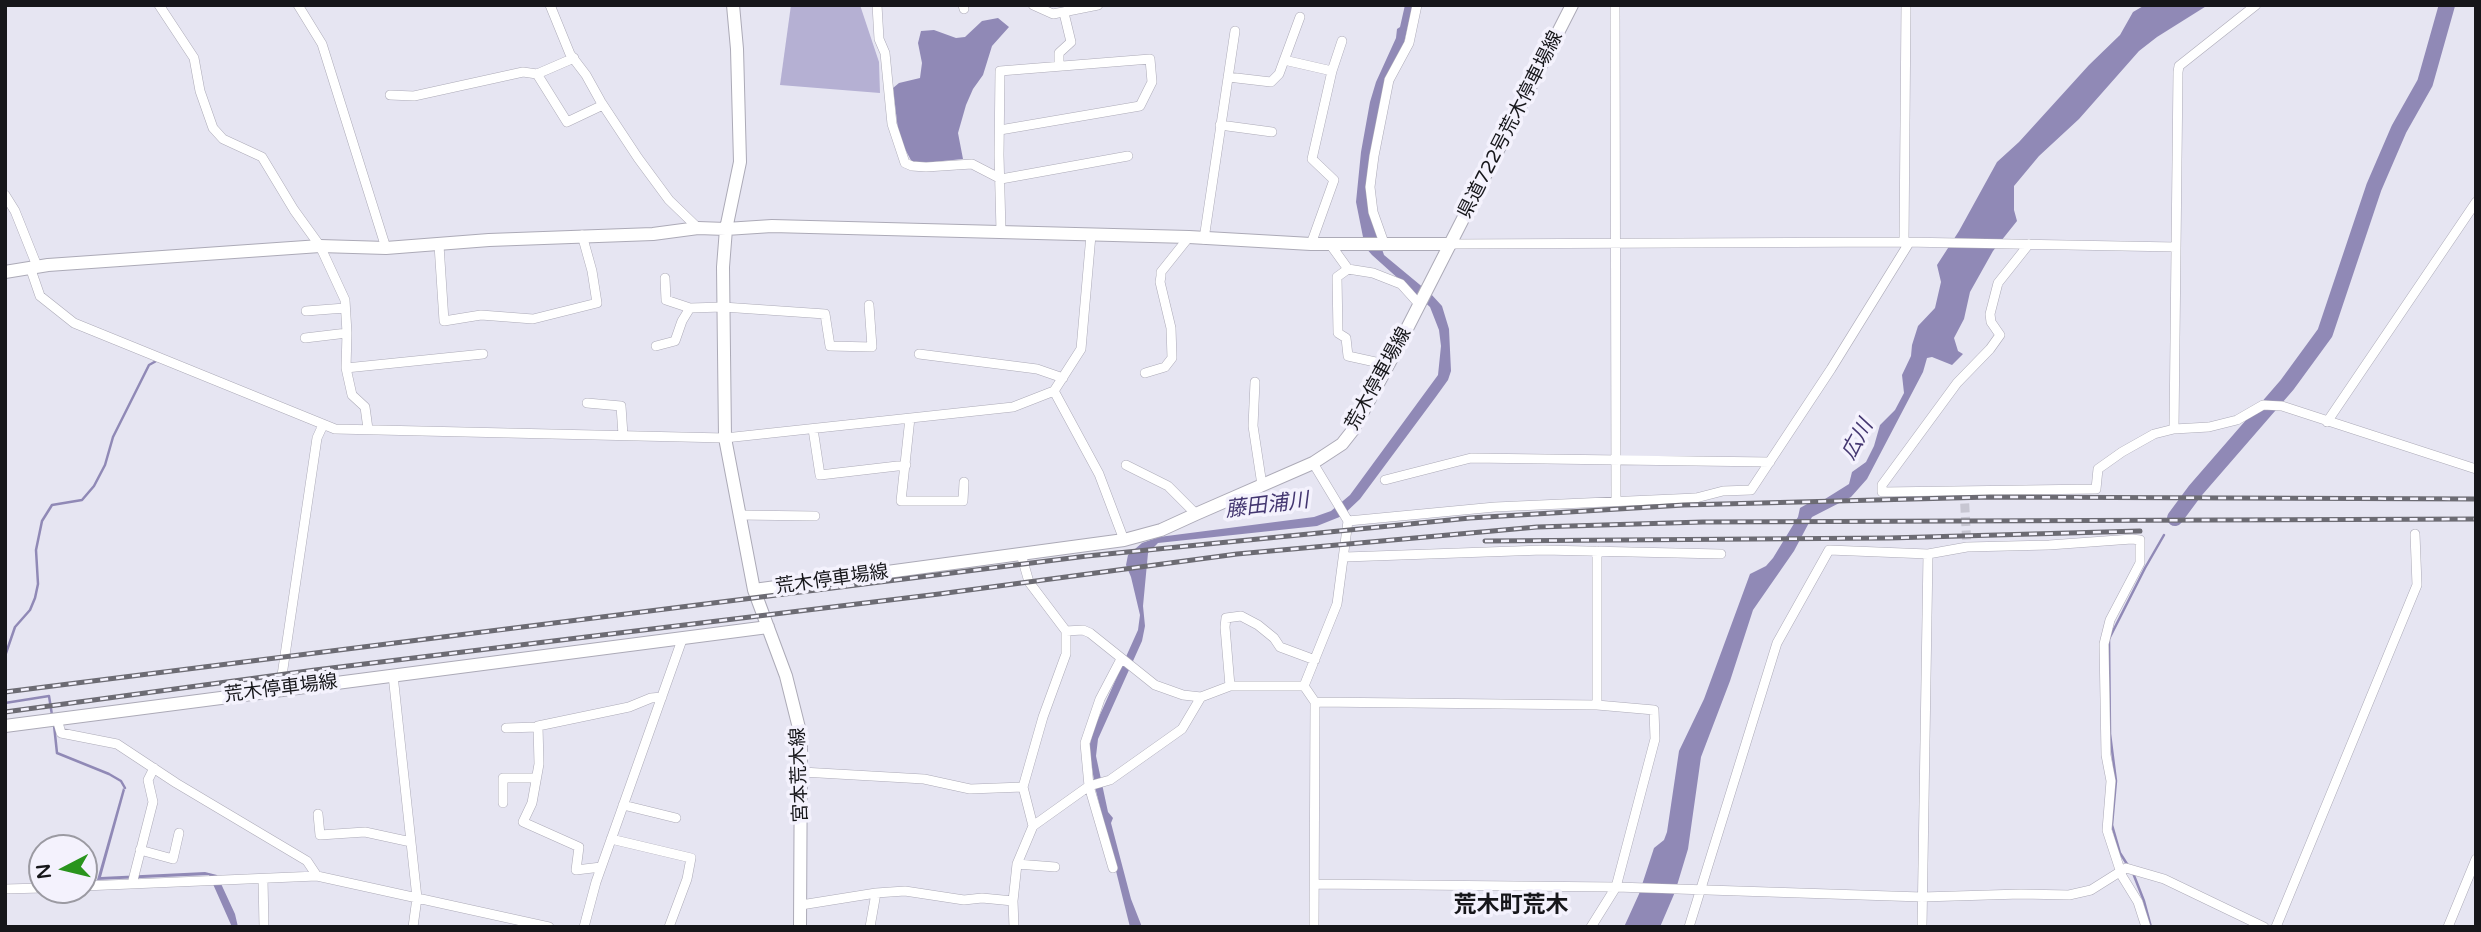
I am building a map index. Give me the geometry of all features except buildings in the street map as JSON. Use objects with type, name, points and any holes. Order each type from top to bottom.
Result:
[{"type":"main road","points":[[733,5],[740,162],[726,229],[723,268],[725,438],[754,590]]},
{"type":"main road","name":"県道722号荒木停車場線","points":[[1451,244],[1572,5]]},
{"type":"main road","points":[[5,272],[34,267],[320,246],[386,248],[653,233],[698,228],[772,226],[1189,237],[1311,244],[1451,244]]},
{"type":"main road","name":"荒木停車場線","points":[[5,726],[768,627],[754,590],[1124,540],[1161,530],[1313,463],[1342,444],[1353,430],[1389,365],[1451,244]]},
{"type":"main road","name":"宮本荒木線","points":[[768,627],[797,712],[801,736],[800,927]]},
{"type":"street","points":[[159,5],[194,58],[200,91],[213,128],[223,139],[262,158],[320,246],[345,300],[348,333],[346,368],[352,395],[365,407],[368,429]]},
{"type":"street","points":[[298,5],[322,44],[386,248]]},
{"type":"street","points":[[550,5],[570,54],[603,105],[655,182],[698,228]]},
{"type":"street","points":[[877,5],[879,39],[885,53],[892,124],[905,163],[926,167],[972,164],[1001,178],[1128,156]]},
{"type":"street","points":[[1033,5],[1053,14],[1098,5]]},
{"type":"street","points":[[1384,243],[1373,212],[1370,187],[1374,156],[1389,80],[1409,43],[1417,5]]},
{"type":"street","points":[[1615,5],[1616,500]]},
{"type":"street","points":[[1348,521],[1495,507],[1696,498],[1723,491],[1751,491],[1909,242],[1906,5]]},
{"type":"street","points":[[2174,429],[2179,65],[2256,5]]},
{"type":"street","points":[[1059,66],[1059,53],[1071,42],[1064,13]]},
{"type":"street","points":[[1228,77],[1271,82],[1279,74],[1300,17]]},
{"type":"street","points":[[1204,239],[1235,32]]},
{"type":"street","points":[[1311,244],[1334,180],[1312,159],[1332,71],[1342,41]]},
{"type":"street","points":[[390,95],[414,96],[523,72],[537,74],[574,58]]},
{"type":"street","points":[[1000,130],[1139,106],[1153,82],[1150,59],[1000,71],[1000,130],[1001,231]]},
{"type":"street","points":[[1284,60],[1332,71]]},
{"type":"street","points":[[537,74],[567,122],[603,105]]},
{"type":"street","points":[[1220,125],[1272,132]]},
{"type":"street","points":[[5,195],[15,211],[34,267],[40,296],[74,323],[335,429],[725,438],[1013,407],[1054,391],[1081,349],[1091,234]]},
{"type":"street","points":[[2327,422],[2476,202]]},
{"type":"street","points":[[439,245],[444,321],[481,315],[533,318],[597,303],[582,235]]},
{"type":"street","points":[[1145,373],[1165,367],[1172,358],[1171,327],[1160,282],[1161,272],[1189,237]]},
{"type":"street","points":[[1451,244],[1909,242],[2176,247]]},
{"type":"street","points":[[1330,244],[1348,269]]},
{"type":"street","points":[[2029,244],[1998,283],[1990,314],[1991,323],[2000,335],[1956,383],[1882,485],[1882,492],[2096,489],[2098,469],[2154,434],[2174,429],[2209,427],[2237,420],[2263,405],[2281,406],[2476,469]]},
{"type":"street","points":[[1389,365],[1348,356],[1346,338],[1338,333],[1337,277],[1348,269],[1373,273],[1401,284],[1419,304]]},
{"type":"street","points":[[665,278],[666,300],[690,308],[723,307],[825,314],[830,346],[872,347],[869,305]]},
{"type":"street","points":[[306,311],[345,308]]},
{"type":"street","points":[[656,346],[675,341],[690,308]]},
{"type":"street","points":[[305,338],[348,333]]},
{"type":"street","points":[[346,368],[483,354]]},
{"type":"street","points":[[919,354],[1037,369],[1063,378]]},
{"type":"street","points":[[1255,382],[1253,426],[1262,485]]},
{"type":"street","points":[[1054,391],[1099,474],[1124,540]]},
{"type":"street","points":[[587,403],[621,406],[622,435]]},
{"type":"street","points":[[910,418],[901,500],[963,501],[964,482]]},
{"type":"street","points":[[280,689],[317,438],[323,425]]},
{"type":"street","points":[[813,429],[820,475],[906,465]]},
{"type":"street","points":[[1385,480],[1471,458],[1770,462]]},
{"type":"street","points":[[1304,686],[1337,604],[1348,521],[1313,463]]},
{"type":"street","points":[[1126,466],[1168,486],[1196,514]]},
{"type":"street","points":[[739,515],[815,516]]},
{"type":"street","points":[[2276,927],[2417,585],[2415,534]]},
{"type":"street","points":[[1689,927],[1777,643],[1829,550],[1928,554],[1967,547],[2140,540],[2140,563],[2110,620],[2104,644],[2106,755],[2111,781],[2107,830],[2120,871],[2138,902],[2146,927]]},
{"type":"street","points":[[1345,557],[1543,550],[1720,554]]},
{"type":"street","points":[[1597,551],[1597,705]]},
{"type":"street","points":[[1021,554],[1029,582],[1066,631],[1066,654],[1042,717],[1023,787],[1033,826]]},
{"type":"street","points":[[1922,927],[1928,554]]},
{"type":"street","points":[[1230,685],[1226,618],[1241,616],[1266,631],[1280,647],[1315,660]]},
{"type":"street","points":[[1066,631],[1083,630],[1090,633],[1154,685],[1182,695],[1201,697],[1230,685],[1304,686]]},
{"type":"street","points":[[584,927],[601,867],[683,637]]},
{"type":"street","points":[[1113,868],[1089,786],[1085,743],[1100,699],[1121,659]]},
{"type":"street","points":[[393,675],[416,898],[413,927]]},
{"type":"street","points":[[1304,686],[1315,702],[1314,927]]},
{"type":"street","points":[[506,728],[538,727],[662,697]]},
{"type":"street","points":[[1014,927],[1013,901],[1017,864],[1033,826],[1089,786],[1110,780],[1182,729],[1201,697]]},
{"type":"street","points":[[1315,702],[1597,705],[1654,709],[1655,739],[1620,887],[1591,927]]},
{"type":"street","points":[[57,719],[61,733],[117,744],[307,861],[317,876]]},
{"type":"street","points":[[538,727],[540,748],[536,778],[531,803],[523,822],[579,847],[576,870],[601,867]]},
{"type":"street","points":[[132,884],[153,802],[148,780],[154,768]]},
{"type":"street","points":[[802,772],[924,779],[970,789],[1023,787]]},
{"type":"street","points":[[503,803],[503,778],[536,778]]},
{"type":"street","points":[[623,805],[676,818]]},
{"type":"street","points":[[318,814],[320,835],[365,832],[411,842]]},
{"type":"street","points":[[140,850],[173,859],[179,833]]},
{"type":"street","points":[[611,839],[691,858],[687,879],[669,927]]},
{"type":"street","points":[[2448,927],[2476,859]]},
{"type":"street","points":[[1017,864],[1055,867]]},
{"type":"street","points":[[1316,884],[1620,887],[1922,897],[2069,895],[2091,890],[2126,868],[2164,879],[2264,927]]},
{"type":"street","points":[[98,885],[317,876],[549,927]]},
{"type":"street","points":[[263,879],[264,927]]},
{"type":"street","points":[[5,889],[28,888]]},
{"type":"street","points":[[801,905],[905,891],[964,900],[982,898],[1013,901]]},
{"type":"street","points":[[870,927],[876,893]]},
{"type":"shaded area","points":[[791,5],[860,5],[879,62],[880,93],[780,85]]},
{"type":"shaded area","points":[[1405,5],[1413,5],[1404,43],[1384,86],[1371,217],[1384,255],[1442,306],[1449,329],[1451,371],[1448,380],[1360,499],[1342,516],[1317,526],[1158,543],[1148,553],[1142,641],[1098,739],[1096,756],[1131,899],[1142,927],[1130,927],[1095,787],[1089,748],[1094,728],[1138,630],[1140,615],[1126,565],[1128,555],[1142,543],[1159,537],[1314,517],[1331,511],[1350,495],[1438,375],[1441,346],[1439,330],[1430,307],[1365,247],[1356,202],[1370,102],[1400,27]]},
{"type":"shaded area","points":[[2145,5],[2208,5],[2139,51],[2079,119],[2039,156],[2014,186],[2017,221],[1993,251],[1970,292],[1964,319],[1954,338],[1958,351],[1963,354],[1952,365],[1932,357],[1927,358],[1923,372],[1867,479],[1851,497],[1812,517],[1794,551],[1753,610],[1701,757],[1688,849],[1675,892],[1660,927],[1624,927],[1639,894],[1654,848],[1664,840],[1667,832],[1679,751],[1704,699],[1750,574],[1766,566],[1773,558],[1798,517],[1800,508],[1807,504],[1817,504],[1849,484],[1852,472],[1866,462],[1880,425],[1895,410],[1904,393],[1902,375],[1911,356],[1918,326],[1935,308],[1941,282],[1937,265],[1997,162],[2120,35],[2133,12]]},
{"type":"shaded area","points":[[998,18],[1009,27],[992,46],[983,75],[966,105],[958,133],[963,159],[913,164],[899,138],[893,88],[899,83],[920,78],[922,63],[918,43],[921,31],[934,30],[956,38],[965,37],[982,21]]},
{"type":"shaded area","points":[[123,788],[125,790],[101,877],[205,872],[217,875],[238,927],[232,927],[209,875],[98,880]]},
{"type":"waterway","points":[[2175,518],[2287,385],[2325,333],[2374,187],[2399,129],[2425,83],[2447,5]]},
{"type":"waterway","points":[[5,656],[15,627],[30,610],[35,598],[38,584],[36,550],[42,521],[52,505],[82,500],[94,486],[105,465],[113,437],[149,365],[158,360]]},
{"type":"waterway","points":[[2127,864],[2120,853],[2112,825],[2116,781],[2110,734],[2109,639],[2164,535]]},
{"type":"waterway","points":[[5,703],[49,696],[52,715]]},
{"type":"waterway","points":[[54,725],[57,753],[109,774],[121,781],[125,788]]},
{"type":"waterway","points":[[2133,873],[2151,927]]},
{"type":"tunnel","points":[[1964,490],[1967,547]]},
{"type":"railway","points":[[5,692],[1087,556],[1470,518],[1684,505],[1990,497],[2476,499]]},
{"type":"railway","points":[[5,712],[315,670],[939,594],[1237,554],[1537,527],[1703,522],[2476,519]]},
{"type":"railway","points":[[1485,541],[1889,538],[2140,531]]},
{"type":"district","name":"荒木町荒木","points":[[1511,906]]},
{"type":"water label","name":"広川","points":[[1858,440]]},
{"type":"water label","name":"藤田浦川","points":[[1267,506]]}]
